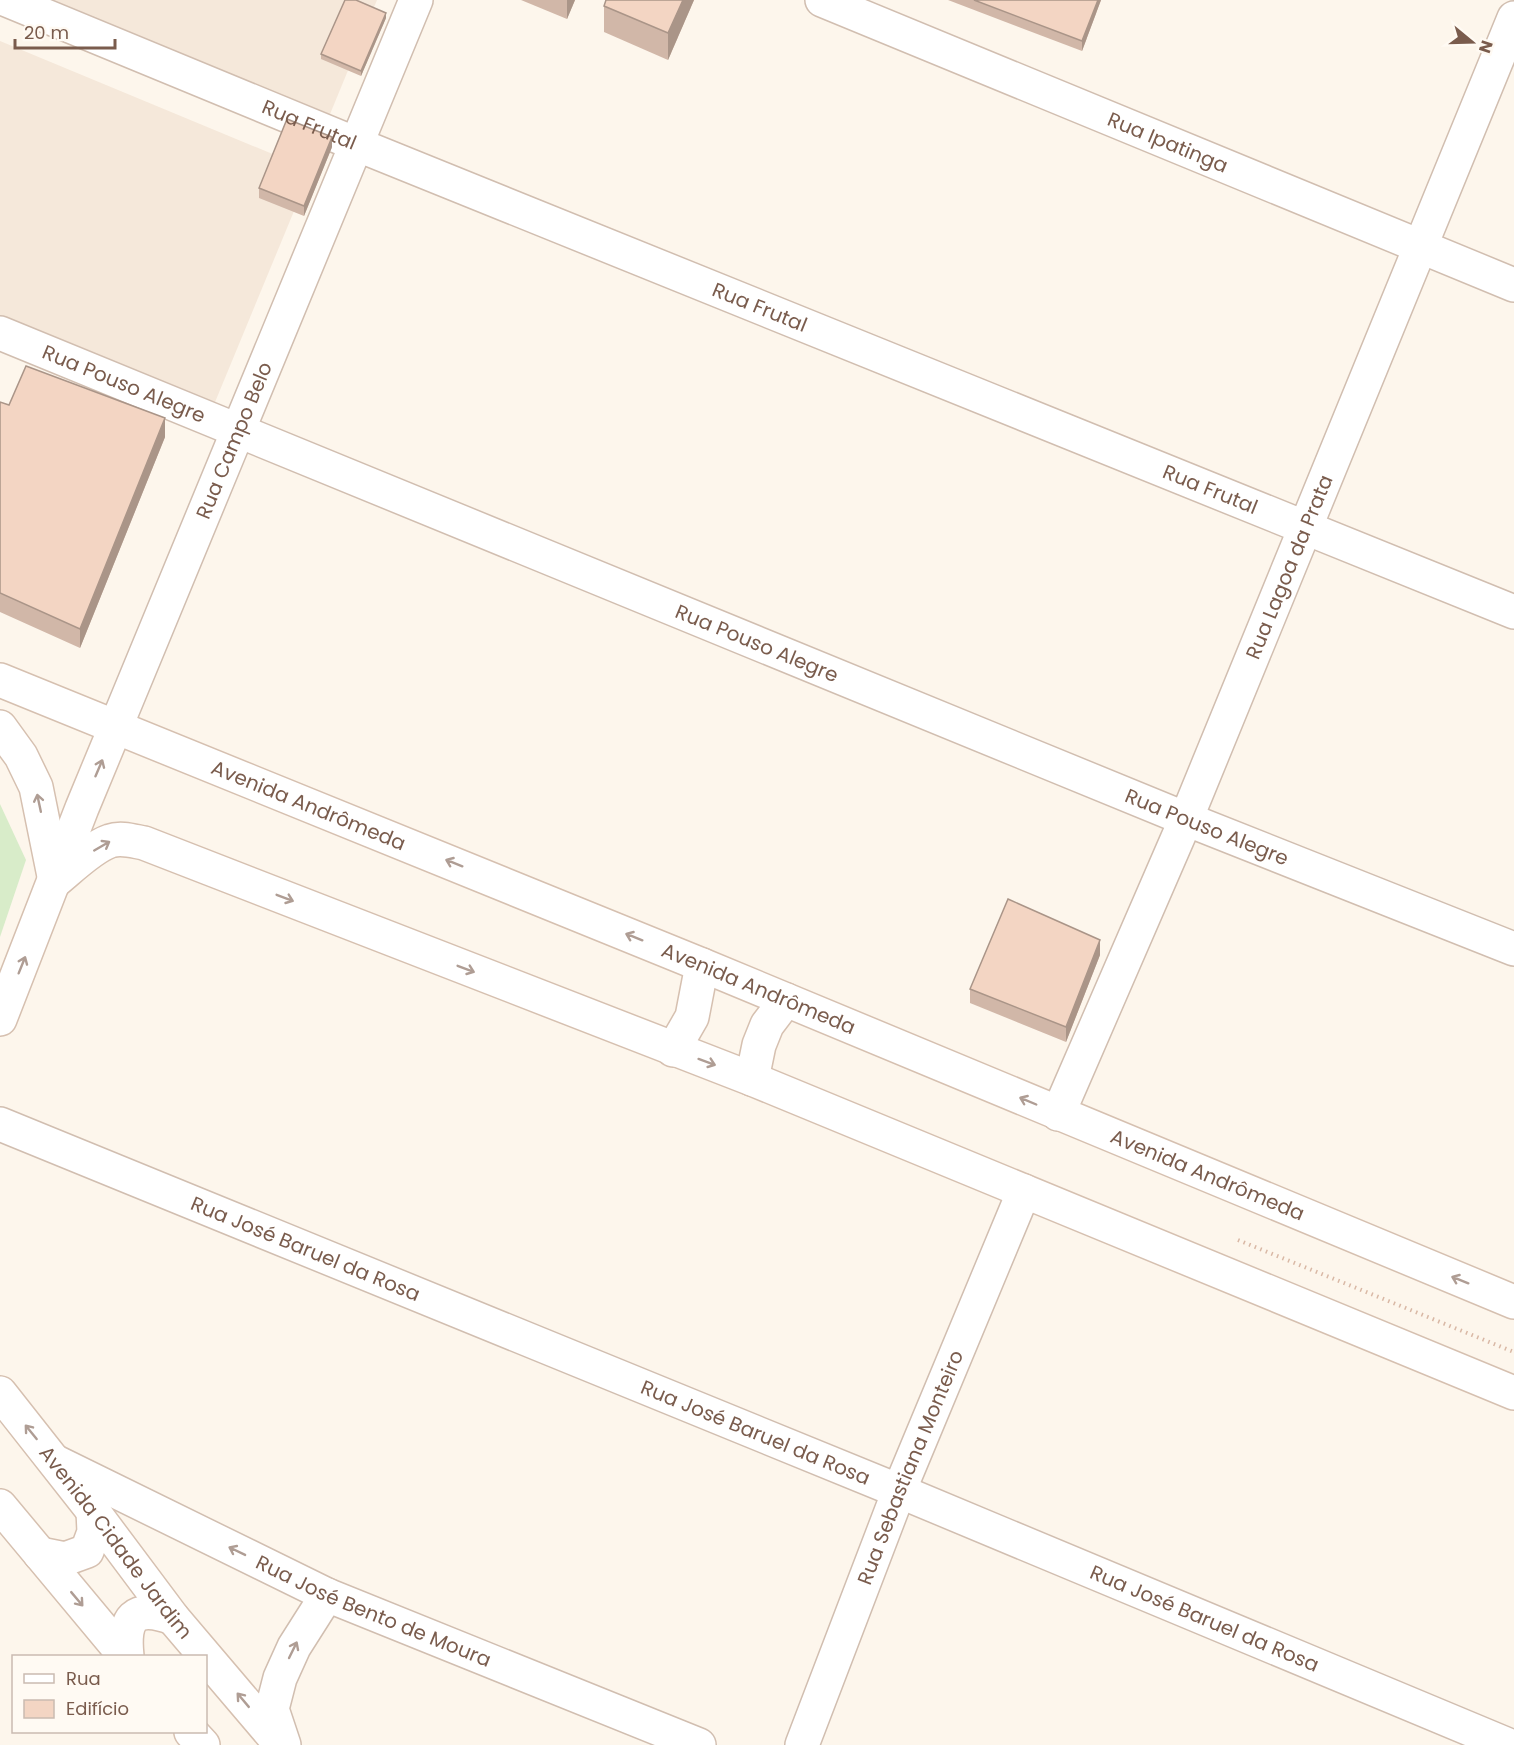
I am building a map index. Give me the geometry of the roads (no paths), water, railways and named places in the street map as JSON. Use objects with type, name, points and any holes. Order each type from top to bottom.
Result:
[{"type":"street","name":"Rua Frutal","points":[[7,0],[356,144],[1514,612]]},
{"type":"street","name":"Rua Campo Belo","points":[[55,881],[82,808],[416,0]]},
{"type":"street","name":"Rua Ipatinga","points":[[822,0],[1514,285]]},
{"type":"street","name":"Rua Lagoa da Prata","points":[[1058,1114],[1186,819],[1514,18]]},
{"type":"street","name":"Rua Pouso Alegre","points":[[0,333],[1186,819],[1514,949]]},
{"type":"street","name":"Avenida Andrômeda","points":[[0,680],[702,965],[1514,1302]]},
{"type":"street","points":[[0,727],[21,756],[36,787],[55,881]]},
{"type":"street","points":[[0,1019],[55,881],[90,853],[110,841],[126,839],[144,843],[752,1079],[1514,1393]]},
{"type":"street","points":[[673,1050],[692,1017],[702,965]]},
{"type":"street","points":[[752,1079],[759,1045],[767,1025],[786,1000]]},
{"type":"street","name":"Rua José Baruel da Rosa","points":[[0,1125],[900,1491],[1508,1745]]},
{"type":"street","name":"Rua Sebastiana Monteiro","points":[[802,1745],[900,1491],[1024,1191]]},
{"type":"street","name":"Avenida Cidade Jardim","points":[[0,1393],[93,1510],[173,1618],[205,1655]]},
{"type":"street","name":"Rua José Bento de Moura","points":[[56,1462],[327,1595],[699,1745]]},
{"type":"street","points":[[0,1506],[125,1655]]},
{"type":"street","points":[[40,1554],[65,1559],[87,1551],[94,1532],[93,1510]]},
{"type":"street","points":[[283,1745],[272,1708],[280,1678],[294,1647],[327,1595]]},
{"type":"street","points":[[126,1655],[125,1636],[129,1623],[138,1614],[160,1613],[173,1618]]},
{"type":"street","name":"Avenida Cidade Jardim","points":[[207,1657],[283,1745]]},
{"type":"street","points":[[193,1733],[203,1745]]}]
